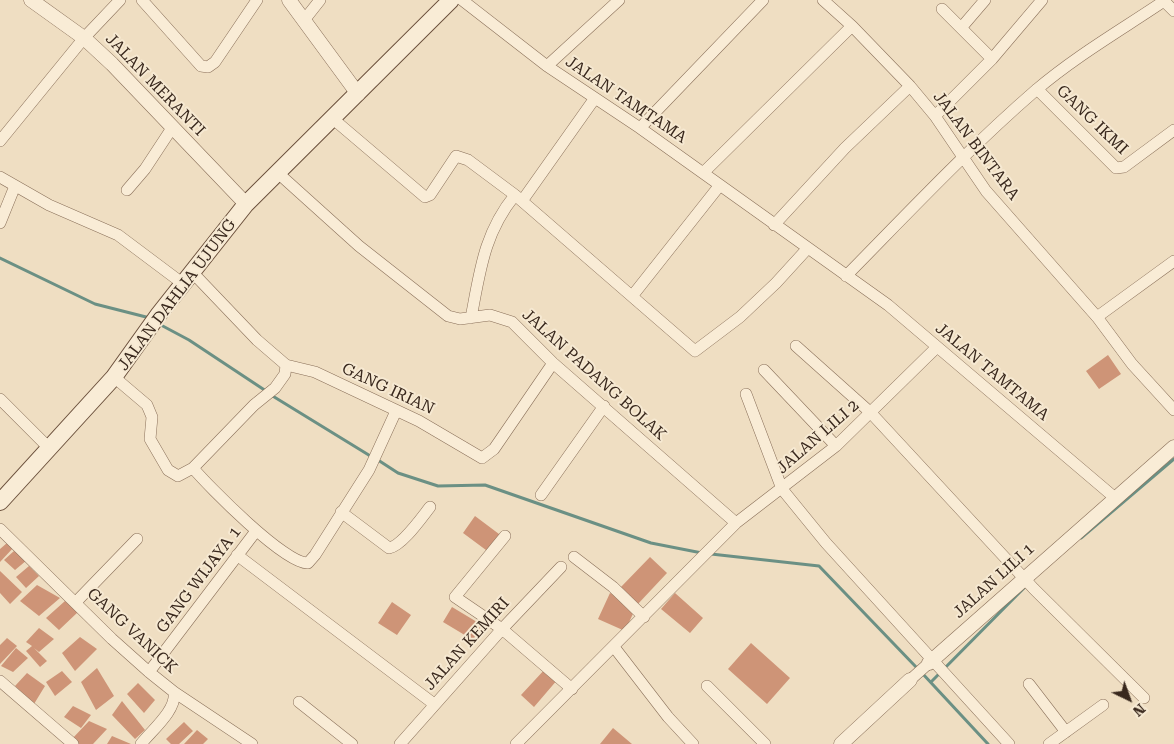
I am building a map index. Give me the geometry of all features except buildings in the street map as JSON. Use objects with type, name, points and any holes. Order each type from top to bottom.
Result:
[{"type":"main road","name":"JALAN DAHLIA UJUNG","points":[[0,502],[114,377],[154,320],[246,204],[451,0]]},
{"type":"street","name":"JALAN MERANTI","points":[[32,0],[84,38],[112,64],[246,204]]},
{"type":"street","points":[[0,141],[4,126],[120,0]]},
{"type":"street","points":[[142,0],[201,66],[208,67],[214,62],[257,0]]},
{"type":"street","points":[[289,0],[305,19],[358,94]]},
{"type":"street","points":[[305,19],[320,0]]},
{"type":"street","name":"JALAN TAMTAMA","points":[[462,0],[547,66],[640,128],[888,305],[1114,497]]},
{"type":"street","points":[[547,66],[619,0]]},
{"type":"street","points":[[640,128],[763,0]]},
{"type":"street","name":"JALAN BINTARA","points":[[823,0],[852,26],[910,86],[935,116],[962,158],[986,190],[1097,316],[1132,364],[1174,410]]},
{"type":"street","points":[[961,28],[985,0]]},
{"type":"street","points":[[935,116],[992,59],[1042,0]]},
{"type":"street","points":[[846,276],[962,158],[1037,89],[1086,52],[1163,1],[1174,11]]},
{"type":"street","points":[[942,9],[992,59]]},
{"type":"street","points":[[703,174],[852,26]]},
{"type":"street","points":[[774,225],[845,148],[910,86]]},
{"type":"street","name":"GANG IKMI","points":[[1037,89],[1116,168],[1124,167],[1174,130]]},
{"type":"street","points":[[471,318],[488,238],[502,211],[518,198],[595,98]]},
{"type":"street","points":[[332,118],[425,197],[430,195],[452,160],[460,156],[518,198],[696,351],[740,317],[776,283],[807,249]]},
{"type":"street","points":[[127,190],[145,168],[172,128]]},
{"type":"street","name":"JALAN PADANG BOLAK","points":[[278,173],[359,246],[448,316],[460,319],[490,315],[512,322],[553,363],[736,523]]},
{"type":"street","name":"GANG IRIAN","points":[[0,177],[49,205],[118,235],[188,278],[286,365],[315,372],[442,433],[468,452],[483,458],[494,449],[553,363]]},
{"type":"street","points":[[633,295],[720,185]]},
{"type":"street","points":[[0,223],[15,186]]},
{"type":"street","points":[[1097,316],[1174,261]]},
{"type":"street","points":[[796,346],[871,413],[1034,589],[1144,698]]},
{"type":"street","name":"JALAN LILI 2","points":[[644,617],[736,523],[836,446],[937,347]]},
{"type":"street","points":[[114,377],[147,405],[151,411],[150,439],[168,470],[178,476],[193,468],[254,405],[274,388],[285,374],[286,365]]},
{"type":"street","points":[[764,370],[836,446]]},
{"type":"street","points":[[746,394],[782,489],[826,543],[1009,744]]},
{"type":"street","points":[[0,400],[48,448]]},
{"type":"street","points":[[541,495],[604,406]]},
{"type":"street","points":[[193,468],[256,531],[297,560],[308,563],[369,470],[396,411]]},
{"type":"street","name":"JALAN LILI 1","points":[[841,744],[910,680],[934,663],[1114,497],[1174,447]]},
{"type":"street","points":[[341,512],[389,548],[393,547],[404,537],[430,507]]},
{"type":"street","name":"GANG VANICK","points":[[0,529],[112,639],[149,672],[174,692],[252,744]]},
{"type":"street","name":"GANG WIJAYA 1","points":[[149,672],[256,531]]},
{"type":"street","points":[[505,536],[455,597],[502,628],[572,688]]},
{"type":"street","points":[[76,602],[137,539]]},
{"type":"street","points":[[237,555],[434,704]]},
{"type":"street","points":[[516,744],[644,617],[613,587],[574,557]]},
{"type":"street","name":"JALAN KEMIRI","points":[[400,744],[502,628],[561,567]]},
{"type":"street","points":[[614,647],[668,717],[693,744]]},
{"type":"street","points":[[0,681],[73,744]]},
{"type":"street","points":[[1030,684],[1066,732]]},
{"type":"street","points":[[708,686],[765,744]]},
{"type":"street","points":[[141,744],[172,706],[175,699],[174,692]]},
{"type":"street","points":[[299,702],[352,744]]},
{"type":"street","points":[[1049,744],[1103,706]]},
{"type":"waterway","points":[[0,258],[95,304],[150,318]]},
{"type":"waterway","points":[[159,324],[189,340],[266,391]]},
{"type":"waterway","points":[[271,395],[372,457]]},
{"type":"waterway","points":[[1081,538],[1174,459]]},
{"type":"waterway","points":[[378,460],[398,473],[438,486],[485,485],[651,543],[702,553]]},
{"type":"waterway","points":[[711,554],[819,566],[917,668]]},
{"type":"waterway","points":[[931,682],[1024,588]]},
{"type":"waterway","points":[[922,673],[988,744]]}]
